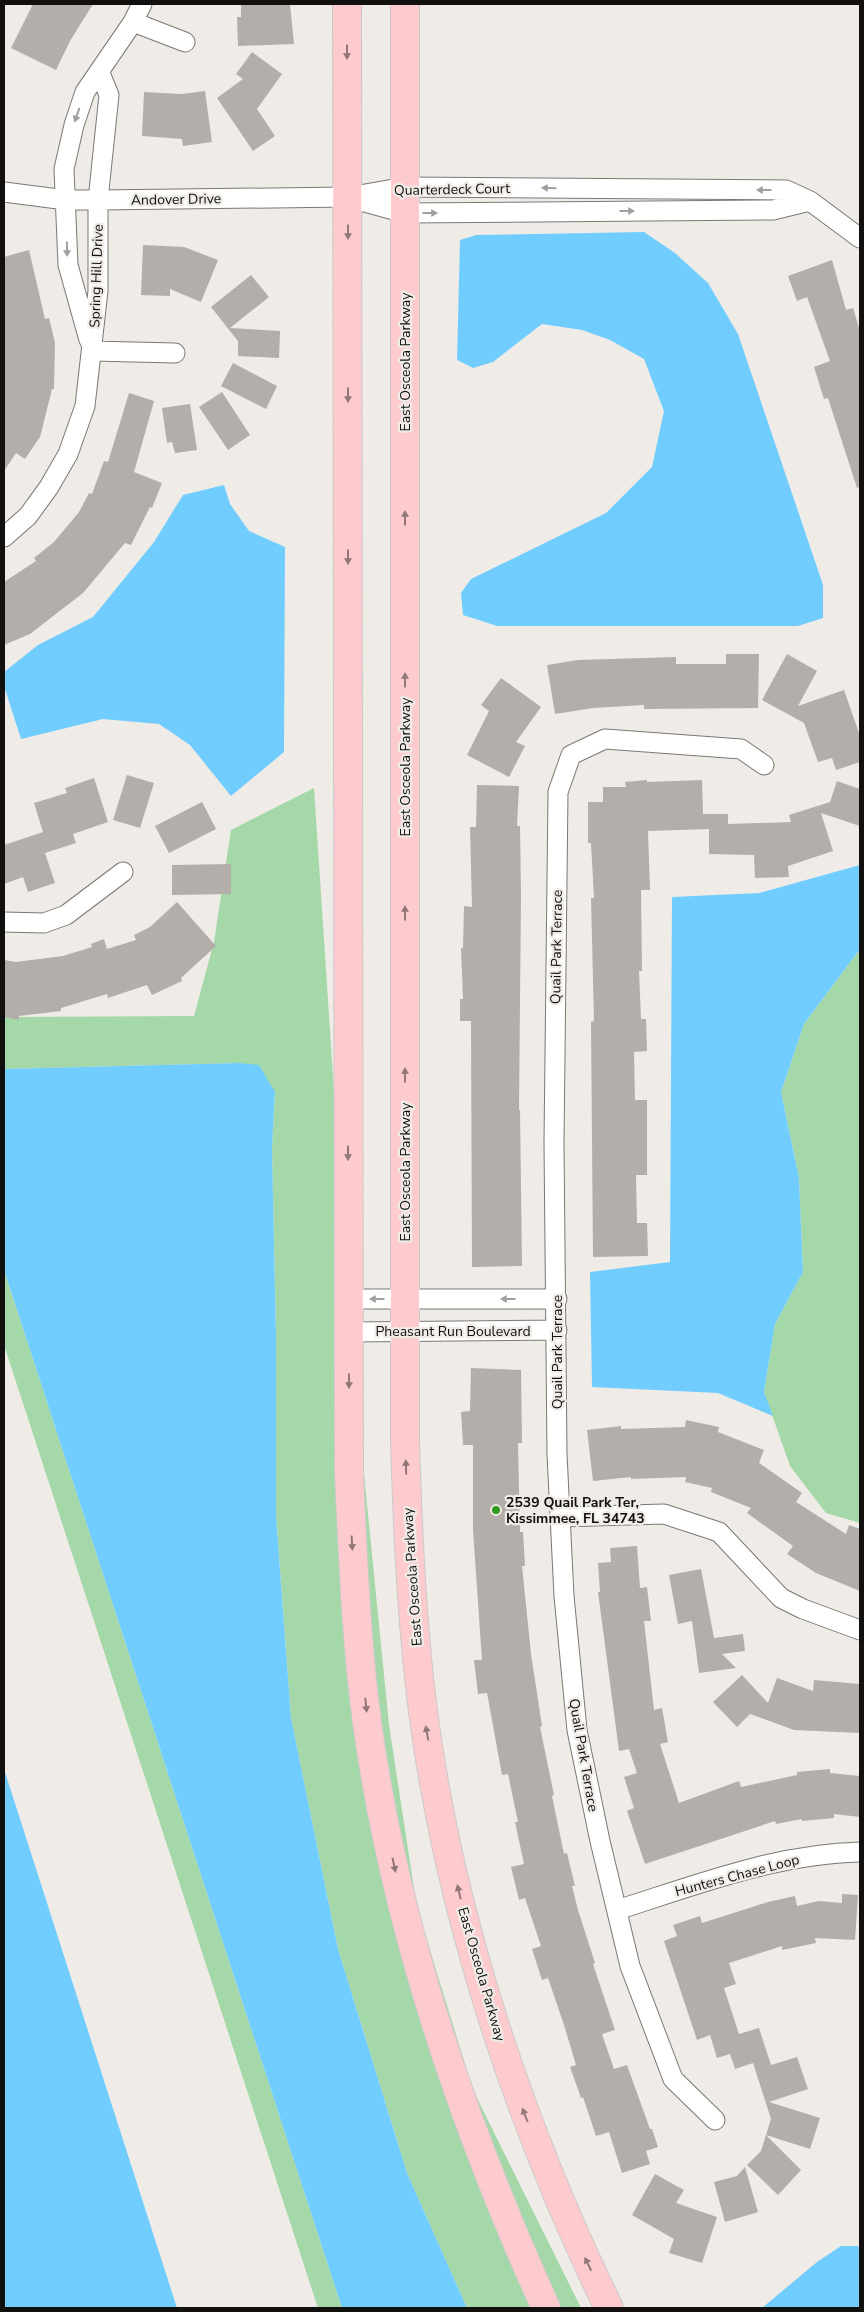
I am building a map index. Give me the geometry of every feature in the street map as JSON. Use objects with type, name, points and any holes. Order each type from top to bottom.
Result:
[{"type":"main road","points":[[347,4],[349,1475],[356,1612],[367,1722],[382,1812],[412,1939],[447,2063],[502,2210],[546,2308]]},
{"type":"main road","name":"East Osceola Parkway","points":[[405,4],[405,1442],[408,1551],[415,1638],[426,1727],[444,1827],[470,1938],[496,2028],[520,2101],[555,2188],[610,2308]]},
{"type":"street","name":"Spring Hill Drive","points":[[92,351],[68,265],[64,169],[74,126],[85,92],[100,73],[133,22],[142,4]]},
{"type":"street","points":[[133,22],[185,42]]},
{"type":"street","name":"Spring Hill Drive","points":[[4,536],[28,516],[49,488],[68,454],[85,406],[98,291],[98,200],[108,95],[100,73]]},
{"type":"street","points":[[597,212],[598,189]]},
{"type":"street","name":"Quarterdeck Court","points":[[348,197],[405,200],[598,189],[786,190],[810,201],[860,238]]},
{"type":"street","name":"Andover Drive","points":[[4,192],[66,200],[348,197]]},
{"type":"street","name":"Quarterdeck Court","points":[[348,197],[597,212],[773,210],[810,201]]},
{"type":"street","points":[[92,351],[176,354]]},
{"type":"street","name":"Quail Park Terrace","points":[[715,2120],[673,2079],[630,1966],[577,1730],[564,1596],[557,1454],[554,1143],[558,792],[571,755],[605,739],[741,749],[764,764]]},
{"type":"street","points":[[4,922],[44,923],[66,915],[123,872]]},
{"type":"street","points":[[349,1299],[557,1299]]},
{"type":"street","name":"Pheasant Run Boulevard","points":[[349,1332],[557,1330]]},
{"type":"street","points":[[560,1517],[664,1514],[719,1532],[781,1598],[803,1609],[860,1630]]},
{"type":"street","name":"Hunters Chase Loop","points":[[616,1910],[728,1875],[805,1857],[860,1852]]},
{"type":"green space","points":[[314,788],[338,1152],[357,1723],[535,2308],[467,2308],[407,2173],[338,1949],[291,1718],[276,1515],[276,1336],[272,1148],[275,1092],[240,1063],[4,1069],[4,1017],[194,1016],[214,942],[231,830]]},
{"type":"green space","points":[[860,949],[860,1523],[826,1513],[790,1466],[764,1392],[775,1324],[803,1272],[799,1178],[781,1092],[804,1024]]},
{"type":"green space","points":[[4,1270],[342,2308],[318,2308],[4,1345]]},
{"type":"green space","points":[[359,1424],[389,1725],[417,1908],[473,2090],[581,2308],[558,2308],[515,2214],[431,1975],[392,1810],[366,1610]]},
{"type":"water","points":[[644,232],[675,253],[708,283],[738,334],[823,585],[823,618],[798,626],[497,626],[463,615],[461,593],[471,579],[606,513],[652,467],[664,411],[644,359],[610,340],[582,330],[542,324],[493,362],[473,368],[457,360],[460,240],[476,235]]},
{"type":"water","points":[[224,485],[230,504],[249,531],[285,547],[284,752],[231,796],[190,745],[159,724],[103,719],[21,739],[4,686],[4,672],[38,645],[93,617],[154,542],[183,495]]},
{"type":"water","points":[[860,865],[860,949],[804,1024],[781,1092],[799,1178],[803,1272],[775,1324],[764,1392],[773,1416],[718,1393],[592,1387],[590,1272],[670,1262],[672,897],[759,893]]},
{"type":"water","points":[[240,1063],[259,1065],[275,1092],[272,1148],[276,1336],[276,1515],[291,1718],[338,1949],[407,2173],[467,2308],[342,2308],[4,1270],[4,1069]]},
{"type":"water","points":[[4,1769],[177,2308],[4,2308]]},
{"type":"water","points":[[841,2246],[858,2246],[860,2249],[860,2308],[762,2308],[817,2262]]},
{"type":"building","points":[[33,4],[93,4],[70,41],[56,70],[11,48]]},
{"type":"building","points":[[241,4],[290,4],[294,44],[238,46],[237,17],[241,17]]},
{"type":"building","points":[[252,52],[282,74],[257,109],[275,136],[253,151],[217,98],[243,79],[236,74]]},
{"type":"building","points":[[205,91],[212,142],[183,146],[182,139],[142,136],[144,92],[182,94]]},
{"type":"building","points":[[143,245],[184,247],[218,260],[201,302],[170,289],[170,296],[141,295]]},
{"type":"building","points":[[29,250],[45,319],[49,318],[55,343],[54,389],[52,389],[40,437],[25,459],[16,453],[4,471],[4,257]]},
{"type":"building","points":[[832,260],[846,310],[853,308],[860,331],[860,487],[857,488],[828,398],[824,399],[814,367],[830,361],[807,297],[797,301],[788,276]]},
{"type":"building","points":[[251,275],[269,297],[230,328],[280,331],[279,358],[238,356],[238,341],[211,307]]},
{"type":"building","points":[[233,363],[277,386],[266,409],[221,386]]},
{"type":"building","points":[[222,392],[250,435],[228,450],[199,407]]},
{"type":"building","points":[[129,393],[154,401],[134,472],[162,483],[152,508],[150,507],[131,545],[125,543],[83,593],[30,634],[4,645],[4,582],[36,561],[34,558],[54,542],[79,512],[89,493],[92,494],[104,461],[108,462]]},
{"type":"building","points":[[190,404],[197,450],[175,453],[172,442],[167,443],[162,408]]},
{"type":"building","points":[[726,654],[759,654],[758,708],[644,709],[644,705],[593,708],[555,714],[547,665],[578,660],[676,657],[676,664],[726,664]]},
{"type":"building","points":[[787,654],[817,671],[798,706],[844,690],[860,736],[860,762],[836,770],[832,758],[818,762],[804,723],[762,700]]},
{"type":"building","points":[[501,678],[541,707],[516,742],[525,746],[509,777],[467,755],[489,711],[481,705]]},
{"type":"building","points":[[127,775],[154,783],[140,828],[113,820]]},
{"type":"building","points":[[94,778],[108,822],[73,834],[76,843],[45,853],[55,883],[28,892],[23,877],[4,884],[4,845],[43,832],[34,803],[67,793],[65,788]]},
{"type":"building","points":[[647,780],[647,782],[702,780],[703,814],[728,814],[728,824],[791,822],[789,815],[830,802],[837,781],[860,789],[860,826],[821,813],[833,851],[788,866],[789,877],[755,878],[754,855],[709,854],[709,829],[648,831],[650,890],[641,890],[642,971],[639,971],[641,1019],[646,1019],[647,1051],[634,1052],[635,1100],[647,1100],[647,1175],[636,1175],[637,1223],[647,1223],[648,1256],[593,1257],[591,1022],[594,1021],[591,898],[594,898],[591,843],[588,843],[588,802],[603,802],[603,787],[626,787],[625,782]]},
{"type":"building","points":[[477,785],[519,786],[517,826],[520,826],[521,895],[519,1110],[522,1266],[472,1267],[471,1021],[460,1021],[460,999],[463,999],[461,948],[463,948],[464,906],[472,907],[470,827],[476,827]]},
{"type":"building","points":[[202,802],[216,829],[169,853],[155,826]]},
{"type":"building","points":[[231,864],[231,894],[172,895],[172,865]]},
{"type":"building","points":[[177,902],[216,946],[181,978],[182,981],[152,995],[147,985],[108,998],[107,994],[61,1008],[61,1011],[19,1016],[19,1020],[4,1017],[4,960],[16,962],[63,956],[92,947],[91,944],[104,939],[107,949],[136,940],[134,935],[150,927]]},
{"type":"building","points":[[471,1368],[521,1370],[522,1443],[518,1443],[520,1532],[523,1532],[525,1566],[522,1566],[531,1654],[542,1726],[540,1727],[554,1795],[552,1796],[564,1854],[567,1853],[575,1886],[572,1886],[578,1910],[595,1963],[593,1964],[615,2030],[602,2034],[614,2069],[627,2065],[658,2147],[646,2151],[650,2164],[622,2173],[609,2132],[596,2136],[583,2097],[581,2098],[570,2067],[576,2065],[548,1978],[542,1980],[532,1949],[541,1946],[525,1898],[519,1900],[511,1867],[524,1864],[515,1822],[518,1822],[508,1774],[502,1775],[487,1693],[478,1694],[474,1660],[482,1660],[473,1530],[473,1445],[463,1445],[461,1412],[470,1411]]},
{"type":"building","points":[[686,1420],[719,1427],[718,1432],[764,1450],[759,1463],[802,1493],[796,1502],[846,1534],[849,1525],[860,1529],[860,1591],[816,1573],[787,1554],[793,1546],[747,1513],[751,1508],[711,1492],[712,1488],[685,1482],[686,1477],[631,1479],[631,1477],[593,1481],[587,1430],[621,1426],[621,1429],[685,1427]]},
{"type":"building","points":[[637,1546],[640,1588],[647,1587],[651,1621],[644,1621],[654,1710],[662,1708],[668,1742],[660,1744],[679,1803],[739,1781],[741,1787],[797,1775],[797,1772],[830,1769],[830,1773],[860,1776],[860,1817],[834,1814],[834,1818],[802,1821],[802,1819],[776,1824],[775,1821],[645,1864],[627,1811],[634,1808],[624,1777],[637,1773],[629,1749],[619,1751],[598,1592],[600,1592],[598,1563],[611,1562],[610,1548]]},
{"type":"building","points":[[701,1569],[714,1638],[743,1634],[745,1651],[722,1654],[736,1668],[699,1673],[692,1621],[678,1624],[669,1575]]},
{"type":"building","points":[[742,1675],[768,1703],[777,1678],[813,1691],[814,1680],[860,1684],[860,1733],[794,1730],[750,1714],[737,1727],[713,1702]]},
{"type":"building","points":[[842,1894],[858,1895],[855,1940],[815,1938],[816,1943],[782,1950],[782,1946],[729,1963],[736,1984],[724,1988],[739,2034],[759,2028],[771,2065],[797,2057],[808,2089],[769,2102],[820,2118],[810,2149],[766,2135],[771,2119],[753,2063],[735,2069],[730,2054],[717,2058],[710,2035],[697,2040],[664,1941],[677,1936],[673,1925],[700,1916],[702,1923],[768,1902],[795,1896],[797,1906],[819,1901],[842,1903]]},
{"type":"building","points":[[766,2135],[801,2170],[778,2195],[747,2165],[761,2151]]},
{"type":"building","points":[[745,2167],[758,2212],[725,2222],[714,2182],[737,2176]]},
{"type":"building","points":[[655,2174],[684,2190],[676,2203],[717,2217],[702,2263],[669,2253],[674,2239],[632,2215]]},
{"type":"place","name":"2539 Quail Park Ter, Kissimmee, FL 34743","points":[[496,1510]]}]
